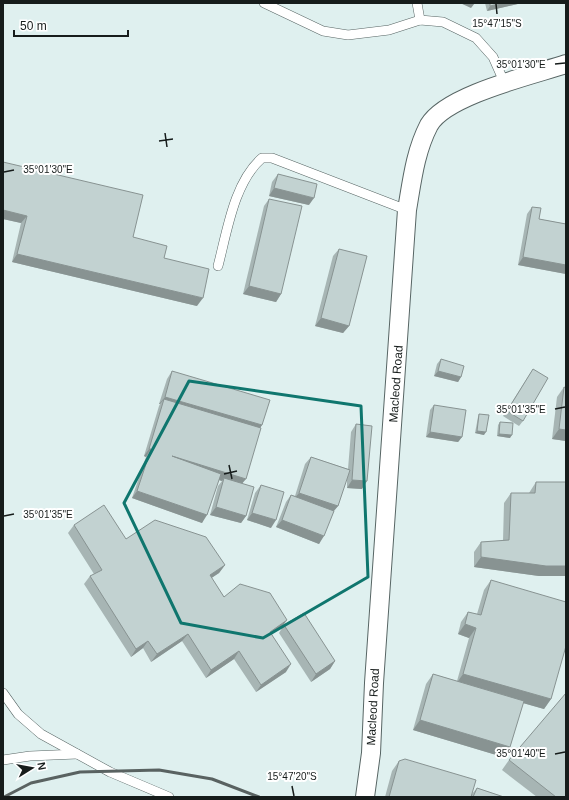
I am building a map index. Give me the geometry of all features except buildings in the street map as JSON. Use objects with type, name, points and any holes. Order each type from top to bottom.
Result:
[{"type":"street","name":"Macleod Road","points":[[365,797],[370,753],[407,210],[416,156],[430,124],[451,105],[475,93],[566,64]]},
{"type":"lane","points":[[264,3],[323,31],[348,35],[389,30],[420,20],[443,22],[476,38],[493,57],[505,84]]},
{"type":"lane","points":[[417,3],[420,20]]},
{"type":"lane","points":[[218,266],[233,208],[247,175],[262,158],[272,158],[407,210]]},
{"type":"lane","points":[[3,692],[18,714],[41,734],[110,772],[170,797]]},
{"type":"lane","points":[[3,760],[30,756],[78,754]]},
{"type":"highlighted area","points":[[189,381],[361,406],[368,577],[263,638],[181,623],[124,503]]},
{"type":"railway","points":[[4,797],[31,783],[80,772],[159,770],[212,779],[259,797]]}]
